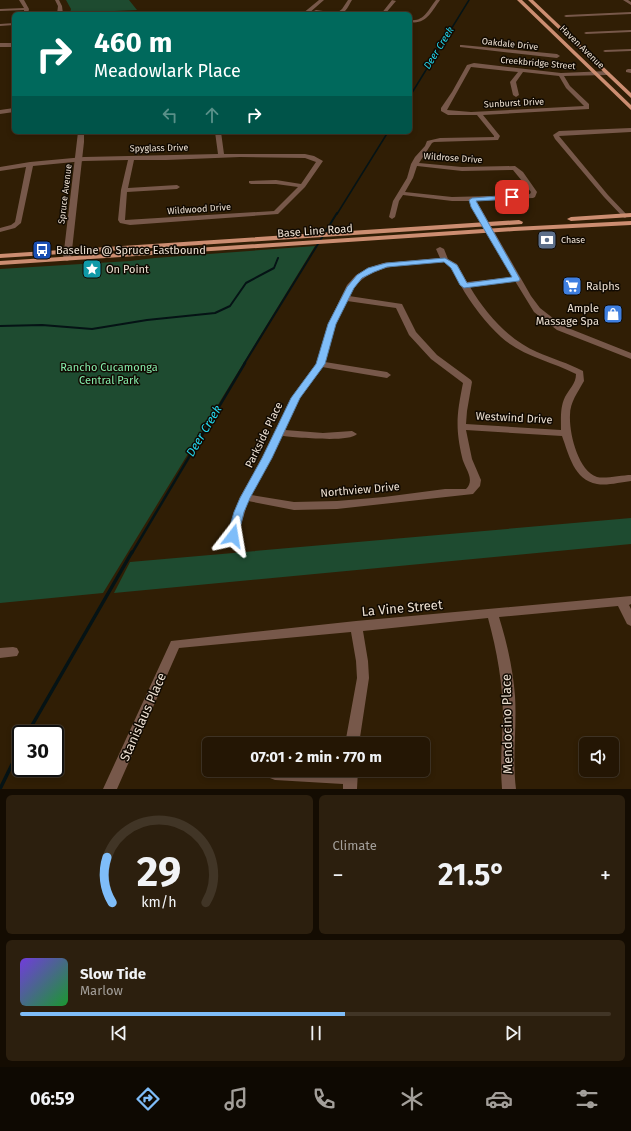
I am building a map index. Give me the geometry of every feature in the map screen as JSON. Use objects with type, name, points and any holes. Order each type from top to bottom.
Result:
[{"type":"main road","name":"Haven Avenue","points":[[519,0],[631,108]]},
{"type":"main road","name":"Haven Avenue","points":[[530,0],[631,96]]},
{"type":"main road","name":"Base Line Road","points":[[0,256],[67,255],[487,227],[625,216]]},
{"type":"main road","name":"Base Line Road","points":[[487,227],[631,223]]},
{"type":"main road","name":"Base Line Road","points":[[0,264],[67,255]]},
{"type":"street","points":[[21,0],[27,8],[26,12]]},
{"type":"street","points":[[57,0],[60,6],[60,12]]},
{"type":"street","points":[[307,12],[322,0]]},
{"type":"street","points":[[315,12],[330,0]]},
{"type":"street","points":[[340,12],[344,10],[350,0]]},
{"type":"street","points":[[412,21],[423,20],[438,0]]},
{"type":"street","points":[[625,0],[631,4]]},
{"type":"street","points":[[385,12],[394,1]]},
{"type":"street","points":[[0,10],[27,8]]},
{"type":"street","points":[[566,16],[631,13]]},
{"type":"street","points":[[0,25],[12,24]]},
{"type":"street","points":[[586,33],[631,31]]},
{"type":"street","points":[[0,45],[12,45]]},
{"type":"street","name":"Oakdale Drive","points":[[462,46],[493,59],[557,56]]},
{"type":"street","points":[[605,52],[631,50]]},
{"type":"street","name":"Creekbridge Street","points":[[444,111],[444,108],[455,92],[469,66],[493,59],[521,70],[561,75],[607,73]]},
{"type":"street","points":[[516,95],[514,82],[521,70]]},
{"type":"street","name":"Sunburst Drive","points":[[444,111],[448,113],[479,114],[587,108],[587,105],[568,87],[561,75]]},
{"type":"street","points":[[0,110],[12,108]]},
{"type":"street","points":[[392,217],[396,201],[410,178],[414,164],[417,158],[428,146],[429,142],[432,140],[496,139],[497,136],[479,114]]},
{"type":"street","points":[[625,216],[612,207],[613,203],[578,159],[557,138],[556,135],[559,133],[631,130]]},
{"type":"street","name":"Spruce Avenue","points":[[67,255],[81,134]]},
{"type":"street","points":[[218,134],[221,155]]},
{"type":"street","name":"Spyglass Drive","points":[[0,169],[30,164],[79,160],[221,155],[276,154],[305,156],[318,159],[320,161],[319,164],[302,186]]},
{"type":"street","points":[[132,158],[124,190],[177,187]]},
{"type":"street","points":[[0,230],[18,223],[30,164]]},
{"type":"street","name":"Wildrose Drive","points":[[414,164],[462,169],[515,168],[520,172],[527,185],[534,192],[533,196],[472,200]]},
{"type":"street","points":[[251,182],[276,182],[302,186]]},
{"type":"street","name":"Wildwood Drive","points":[[124,190],[121,220],[122,222],[135,222],[276,213],[302,186]]},
{"type":"street","points":[[400,193],[472,200],[516,279],[537,310],[560,328],[631,356]]},
{"type":"street","points":[[440,249],[445,260],[454,266],[464,285],[490,320],[505,336],[534,354],[565,365],[580,373],[580,381],[569,398],[565,414],[566,433],[576,462],[586,476],[598,481],[631,478]]},
{"type":"street","name":"Parkside Place","points":[[233,536],[239,512],[245,498],[267,458],[296,398],[320,364],[332,324],[350,287],[359,277],[371,270],[386,265],[445,260]]},
{"type":"street","points":[[464,285],[516,279]]},
{"type":"street","points":[[345,298],[399,306],[412,333],[430,352],[468,382],[462,411],[461,427]]},
{"type":"street","points":[[320,364],[387,375]]},
{"type":"street","name":"Westwind Drive","points":[[461,427],[566,433]]},
{"type":"street","name":"Northview Drive","points":[[245,498],[294,506],[337,505],[384,501],[445,492],[469,492],[475,486],[476,480],[467,458],[461,427]]},
{"type":"street","points":[[279,433],[324,436],[352,434]]},
{"type":"street","points":[[626,600],[631,621]]},
{"type":"street","name":"La Vine Street","points":[[175,644],[626,600]]},
{"type":"street","name":"Mendocino Place","points":[[492,614],[503,648],[507,674],[509,709],[509,789]]},
{"type":"street","points":[[353,737],[363,678],[362,661],[356,626]]},
{"type":"street","name":"Stanislaus Place","points":[[110,789],[175,644]]},
{"type":"street","points":[[0,653],[13,652]]},
{"type":"street","points":[[320,777],[350,779]]},
{"type":"green space","points":[[66,0],[129,0],[137,10],[70,12],[71,9]]},
{"type":"green space","name":"Rancho Cucamonga Central Park","points":[[315,246],[103,593],[0,603],[0,269],[130,261]]},
{"type":"green space","points":[[631,518],[631,544],[114,593],[130,562]]},
{"type":"waterway","name":"Deer Creek","points":[[412,93],[469,0]]},
{"type":"waterway","name":"Deer Creek","points":[[337,214],[387,134]]},
{"type":"waterway","name":"Deer Creek","points":[[244,364],[337,213]]},
{"type":"waterway","points":[[0,326],[42,325],[92,329],[147,320],[215,313],[230,306],[246,283],[274,268],[278,258]]},
{"type":"waterway","name":"Deer Creek","points":[[132,553],[245,363]]},
{"type":"waterway","name":"Deer Creek","points":[[32,725],[132,552]]},
{"type":"waterway","name":"Deer Creek","points":[[0,789],[12,764]]},
{"type":"place","name":"Chase","points":[[547,240]]},
{"type":"place","name":"Baseline @ Spruce Eastbound","points":[[42,250]]},
{"type":"place","name":"On Point","points":[[92,269]]},
{"type":"place","name":"Ralphs","points":[[572,286]]},
{"type":"place","name":"Ample Massage Spa","points":[[613,314]]},
{"type":"route","points":[[233,536],[239,512],[245,498],[267,458],[296,398],[320,364],[332,324],[350,287],[359,277],[371,270],[386,265],[445,260],[454,266],[464,285],[516,279],[472,200],[512,197]]}]
